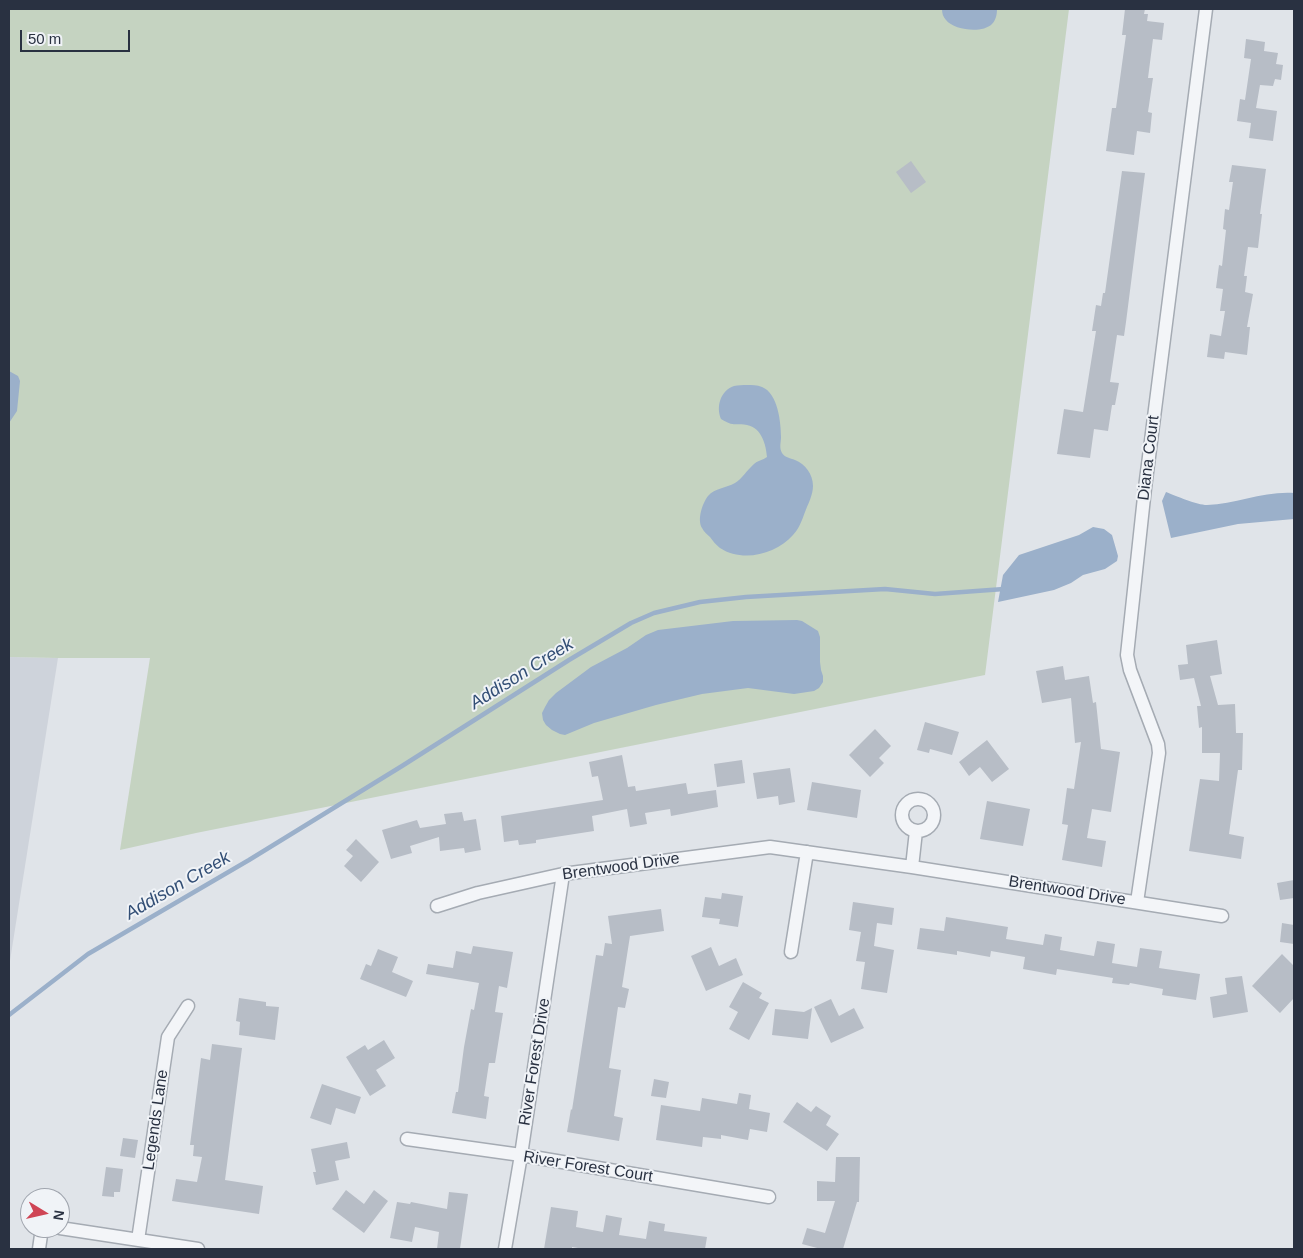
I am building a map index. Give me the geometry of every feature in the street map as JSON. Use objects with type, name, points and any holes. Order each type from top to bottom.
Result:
[{"type":"street","name":"Diana Court","points":[[1137,902],[1159,753],[1158,744],[1130,670],[1127,655],[1145,488],[1206,9]]},
{"type":"street","points":[[912,867],[916,831]]},
{"type":"street","name":"Brentwood Drive","points":[[437,906],[478,893],[563,874],[770,847],[912,867],[1222,916]]},
{"type":"street","points":[[791,952],[807,852]]},
{"type":"street","name":"River Forest Drive","points":[[505,1249],[563,874]]},
{"type":"street","name":"Legends Lane","points":[[138,1240],[168,1037],[188,1006]]},
{"type":"street","name":"River Forest Court","points":[[407,1139],[521,1155],[769,1197]]},
{"type":"street","points":[[70,1230],[198,1249]]},
{"type":"shaded area","points":[[9,657],[58,658],[9,967]]},
{"type":"green space","points":[[9,9],[1069,9],[985,675],[196,833],[120,850],[150,658],[9,657]]},
{"type":"water","points":[[942,9],[997,9],[996,17],[992,24],[982,29],[968,30],[950,23],[944,18]]},
{"type":"water","points":[[9,371],[18,376],[20,381],[17,411],[9,423]]},
{"type":"water","points":[[739,385],[756,385],[767,390],[772,395],[778,409],[781,451],[784,456],[799,462],[805,467],[812,477],[813,486],[811,496],[797,530],[786,542],[759,554],[739,555],[729,553],[716,544],[704,531],[700,516],[708,496],[714,491],[735,483],[751,466],[767,457],[766,447],[760,433],[747,425],[729,423],[721,419],[719,409],[722,395],[729,388]]},
{"type":"water","points":[[1166,492],[1203,505],[1272,494],[1294,493],[1294,519],[1238,524],[1171,538],[1162,501]]},
{"type":"water","points":[[1093,527],[1104,529],[1112,535],[1118,556],[1117,561],[1105,569],[1083,575],[1071,583],[1054,590],[998,602],[1003,575],[1019,555],[1079,535]]},
{"type":"water","points":[[797,620],[818,631],[820,637],[820,662],[823,682],[814,691],[794,694],[748,688],[702,694],[594,723],[565,735],[552,730],[543,720],[542,713],[549,700],[556,693],[591,667],[658,630],[733,621]]},
{"type":"building","points":[[1125,9],[1145,9],[1144,14],[1148,14],[1147,21],[1164,23],[1162,40],[1153,39],[1148,78],[1153,78],[1148,112],[1152,113],[1150,133],[1137,131],[1134,155],[1106,151],[1112,108],[1116,108],[1126,35],[1122,35]]},
{"type":"building","points":[[1246,39],[1265,42],[1264,51],[1278,53],[1276,64],[1283,65],[1281,80],[1275,79],[1273,86],[1260,85],[1256,108],[1277,111],[1273,141],[1249,138],[1251,123],[1237,121],[1240,99],[1245,100],[1251,59],[1244,58]]},
{"type":"building","points":[[911,161],[926,182],[911,193],[896,172]]},
{"type":"building","points":[[1232,165],[1266,169],[1258,248],[1248,247],[1244,276],[1247,276],[1245,292],[1253,294],[1247,327],[1250,327],[1247,355],[1225,352],[1224,359],[1207,357],[1210,334],[1221,336],[1225,311],[1220,311],[1223,289],[1216,288],[1219,265],[1222,266],[1226,230],[1223,229],[1225,209],[1229,210],[1233,182],[1229,182]]},
{"type":"building","points":[[1122,171],[1145,173],[1124,336],[1117,335],[1110,382],[1119,383],[1115,405],[1112,405],[1108,431],[1094,429],[1090,458],[1057,454],[1064,409],[1083,412],[1096,331],[1092,331],[1096,305],[1101,306],[1103,293],[1105,293]]},
{"type":"building","points":[[1217,640],[1222,674],[1210,676],[1218,705],[1235,704],[1236,733],[1243,733],[1242,770],[1238,770],[1229,834],[1244,837],[1241,859],[1189,851],[1200,779],[1219,781],[1220,753],[1202,753],[1202,727],[1199,728],[1197,706],[1201,706],[1194,678],[1180,680],[1178,665],[1188,664],[1186,645]]},
{"type":"building","points":[[1063,666],[1065,680],[1089,676],[1093,703],[1096,702],[1101,749],[1120,752],[1111,812],[1092,809],[1087,838],[1106,841],[1102,867],[1062,860],[1068,825],[1062,824],[1067,788],[1074,789],[1081,742],[1075,743],[1071,698],[1042,703],[1036,671]]},
{"type":"building","points":[[925,722],[959,732],[952,755],[930,749],[929,753],[917,750]]},
{"type":"building","points":[[875,729],[891,746],[879,758],[884,763],[870,777],[849,755]]},
{"type":"building","points":[[987,740],[1009,769],[992,782],[980,767],[969,776],[959,762]]},
{"type":"building","points":[[622,755],[628,787],[635,786],[636,791],[686,783],[688,794],[716,790],[718,807],[671,816],[670,809],[645,813],[647,824],[630,827],[627,809],[592,816],[594,831],[536,840],[536,843],[519,845],[518,840],[504,842],[501,816],[603,800],[598,776],[592,777],[589,762]]},
{"type":"building","points":[[742,760],[745,783],[717,787],[714,764]]},
{"type":"building","points":[[790,768],[795,802],[779,805],[778,796],[757,799],[753,773]]},
{"type":"building","points":[[812,782],[861,790],[857,818],[807,810]]},
{"type":"building","points":[[987,801],[1030,809],[1023,846],[980,839]]},
{"type":"building","points":[[462,812],[464,821],[476,819],[481,850],[465,853],[464,848],[440,851],[439,837],[410,846],[412,853],[391,859],[382,830],[417,820],[420,828],[446,824],[444,814]]},
{"type":"building","points":[[356,839],[379,862],[361,882],[344,866],[353,856],[346,850]]},
{"type":"building","points":[[1294,880],[1294,898],[1280,900],[1277,883]]},
{"type":"building","points":[[722,893],[743,896],[738,927],[719,924],[720,919],[702,917],[705,897],[721,899]]},
{"type":"building","points":[[853,902],[894,908],[892,925],[877,923],[874,946],[894,950],[887,993],[861,989],[865,962],[856,961],[861,932],[849,930]]},
{"type":"building","points":[[661,909],[664,931],[630,936],[622,987],[629,989],[625,1008],[618,1007],[609,1068],[621,1070],[614,1116],[623,1118],[619,1141],[567,1132],[596,955],[603,956],[605,943],[612,944],[608,916]]},
{"type":"building","points":[[946,917],[1008,927],[1006,939],[1043,945],[1045,934],[1062,937],[1060,950],[1094,956],[1097,941],[1115,944],[1112,963],[1137,967],[1140,948],[1162,951],[1159,968],[1200,974],[1196,1000],[1162,995],[1163,989],[1130,983],[1129,985],[1112,983],[1113,978],[1057,969],[1056,975],[1023,969],[1025,957],[991,951],[990,957],[957,951],[957,955],[917,949],[920,928],[944,931]]},
{"type":"building","points":[[1282,923],[1294,925],[1294,944],[1280,942]]},
{"type":"building","points":[[473,946],[513,952],[507,988],[499,986],[495,1012],[503,1013],[495,1063],[489,1063],[484,1096],[489,1097],[486,1119],[452,1113],[456,1092],[458,1092],[471,1009],[474,1010],[479,983],[426,974],[428,964],[453,968],[456,951],[471,954]]},
{"type":"building","points":[[711,947],[719,966],[736,958],[743,975],[706,991],[691,956]]},
{"type":"building","points":[[378,949],[398,957],[392,972],[413,981],[406,997],[360,979],[366,964],[371,966]]},
{"type":"building","points":[[1282,954],[1294,966],[1294,998],[1280,1013],[1252,986]]},
{"type":"building","points":[[1242,976],[1248,1012],[1213,1018],[1210,997],[1227,994],[1225,978]]},
{"type":"building","points":[[743,982],[762,993],[759,998],[769,1003],[749,1040],[729,1029],[738,1012],[729,1007]]},
{"type":"building","points":[[239,998],[266,1002],[266,1006],[279,1007],[275,1040],[239,1035],[240,1022],[236,1021]]},
{"type":"building","points":[[831,999],[839,1016],[854,1008],[864,1028],[831,1043],[814,1007]]},
{"type":"building","points":[[812,1008],[808,1039],[772,1035],[775,1009],[804,1012]]},
{"type":"building","points":[[384,1040],[395,1058],[376,1070],[386,1086],[370,1096],[346,1057],[365,1045],[368,1050]]},
{"type":"building","points":[[212,1044],[242,1048],[225,1180],[263,1186],[259,1214],[172,1201],[176,1179],[197,1182],[202,1157],[193,1156],[194,1145],[190,1145],[201,1058],[210,1060]]},
{"type":"building","points":[[654,1079],[669,1082],[666,1098],[651,1096]]},
{"type":"building","points":[[322,1084],[361,1097],[355,1114],[336,1108],[331,1125],[310,1118]]},
{"type":"building","points":[[739,1093],[751,1095],[749,1109],[770,1113],[767,1132],[750,1129],[748,1140],[721,1135],[721,1139],[703,1137],[702,1147],[656,1140],[661,1105],[700,1111],[702,1098],[737,1104]]},
{"type":"building","points":[[797,1102],[811,1112],[816,1106],[831,1116],[826,1125],[839,1134],[827,1151],[783,1122]]},
{"type":"building","points":[[123,1138],[138,1140],[135,1158],[120,1156]]},
{"type":"building","points":[[347,1142],[350,1158],[335,1161],[339,1180],[316,1185],[313,1172],[316,1172],[311,1149]]},
{"type":"building","points":[[836,1157],[860,1157],[859,1202],[857,1202],[843,1249],[821,1249],[802,1244],[807,1228],[825,1233],[835,1201],[817,1201],[817,1181],[835,1182]]},
{"type":"building","points":[[106,1167],[123,1169],[120,1192],[114,1192],[114,1197],[102,1196]]},
{"type":"building","points":[[346,1190],[364,1204],[374,1190],[388,1201],[364,1233],[332,1209]]},
{"type":"building","points":[[449,1192],[468,1194],[460,1249],[437,1249],[439,1232],[415,1227],[412,1242],[390,1238],[397,1202],[410,1204],[411,1202],[447,1209]]},
{"type":"building","points":[[551,1207],[578,1211],[576,1227],[603,1232],[606,1215],[622,1218],[619,1235],[646,1239],[649,1221],[665,1224],[664,1231],[707,1237],[705,1249],[584,1249],[572,1247],[572,1249],[544,1249]]},
{"type":"waterway","name":"Addison Creek","points":[[9,1015],[88,954],[249,860],[569,660],[631,623],[654,613],[700,602],[746,597],[885,589],[935,594],[1004,589]]}]
